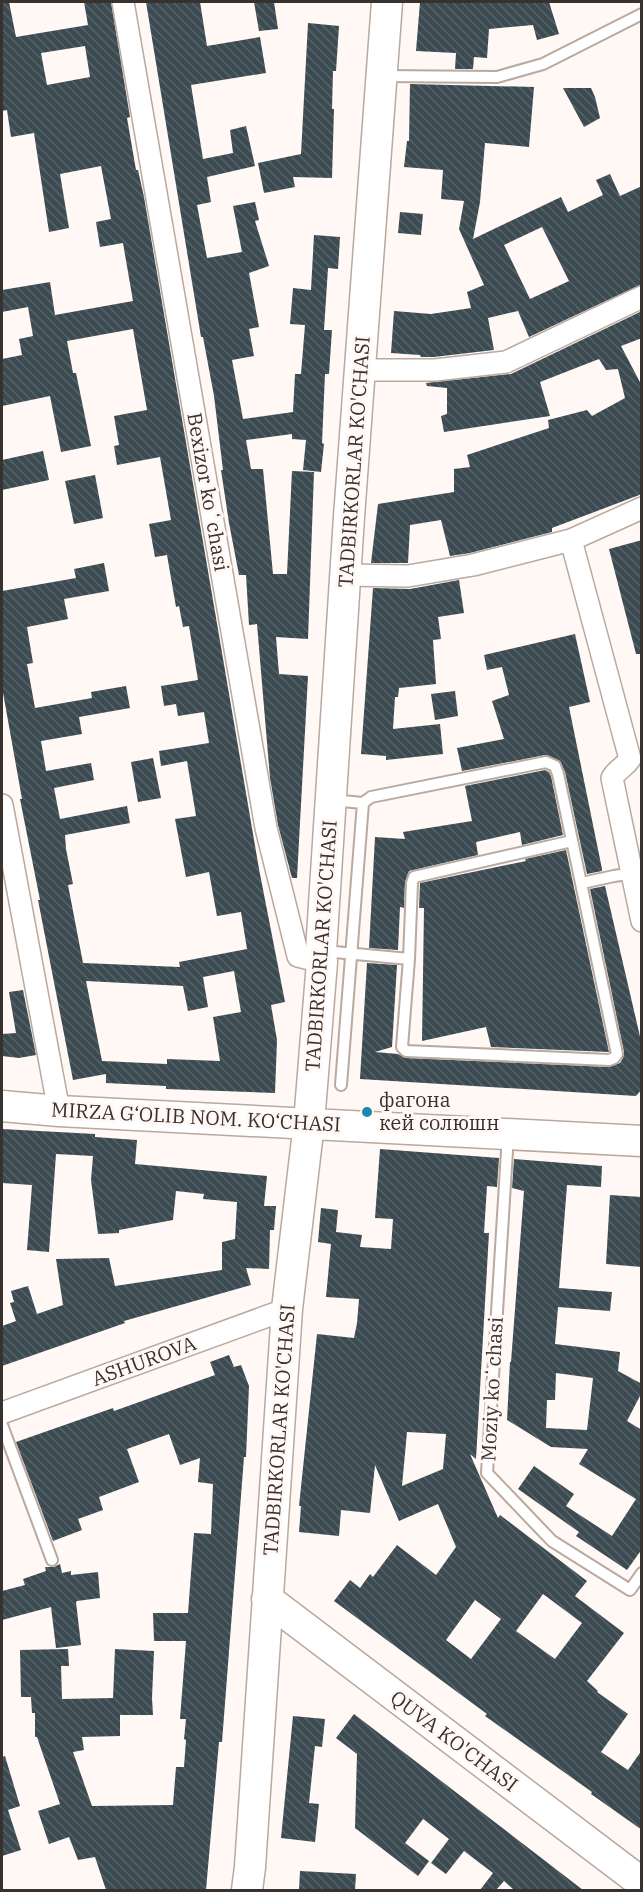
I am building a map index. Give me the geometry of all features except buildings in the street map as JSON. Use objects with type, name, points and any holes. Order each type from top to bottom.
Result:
[{"type":"main road","name":"TADBIRKORLAR KO'CHASI","points":[[247,1890],[287,1309],[331,955],[331,800],[387,2]]},
{"type":"main road","name":"MIRZA G‘OLIB NOM. KO‘CHASI","points":[[2,1106],[58,1111],[642,1141]]},
{"type":"main road","name":"QUVA KO'CHASI","points":[[267,1599],[642,1883]]},
{"type":"street","name":"Bexizor koʻchasi","points":[[123,2],[266,828],[298,956],[331,955]]},
{"type":"street","points":[[360,370],[435,369],[506,362],[642,297]]},
{"type":"street","points":[[345,575],[408,576],[473,565],[571,540],[642,508]]},
{"type":"street","points":[[571,540],[630,759],[624,768],[615,772],[612,778],[637,874],[642,921]]},
{"type":"street","points":[[2,805],[58,1111]]},
{"type":"street","name":"ASHUROVA","points":[[2,1413],[287,1309]]},
{"type":"lane","points":[[382,76],[496,77],[543,64],[642,14]]},
{"type":"lane","points":[[341,1085],[331,955],[363,803],[371,797],[546,762],[555,766],[582,883],[617,1054],[614,1058],[609,1060],[406,1051],[402,1047],[414,877],[572,841]]},
{"type":"lane","points":[[331,800],[363,803]]},
{"type":"lane","points":[[582,883],[637,874]]},
{"type":"lane","points":[[331,955],[409,959]]},
{"type":"lane","name":"Moziy koʻchasi","points":[[508,1135],[487,1473],[552,1541],[630,1590],[642,1573]]},
{"type":"lane","points":[[2,1425],[52,1560]]},
{"type":"place","name":"фагона кей солюшн","points":[[367,1112]]}]
